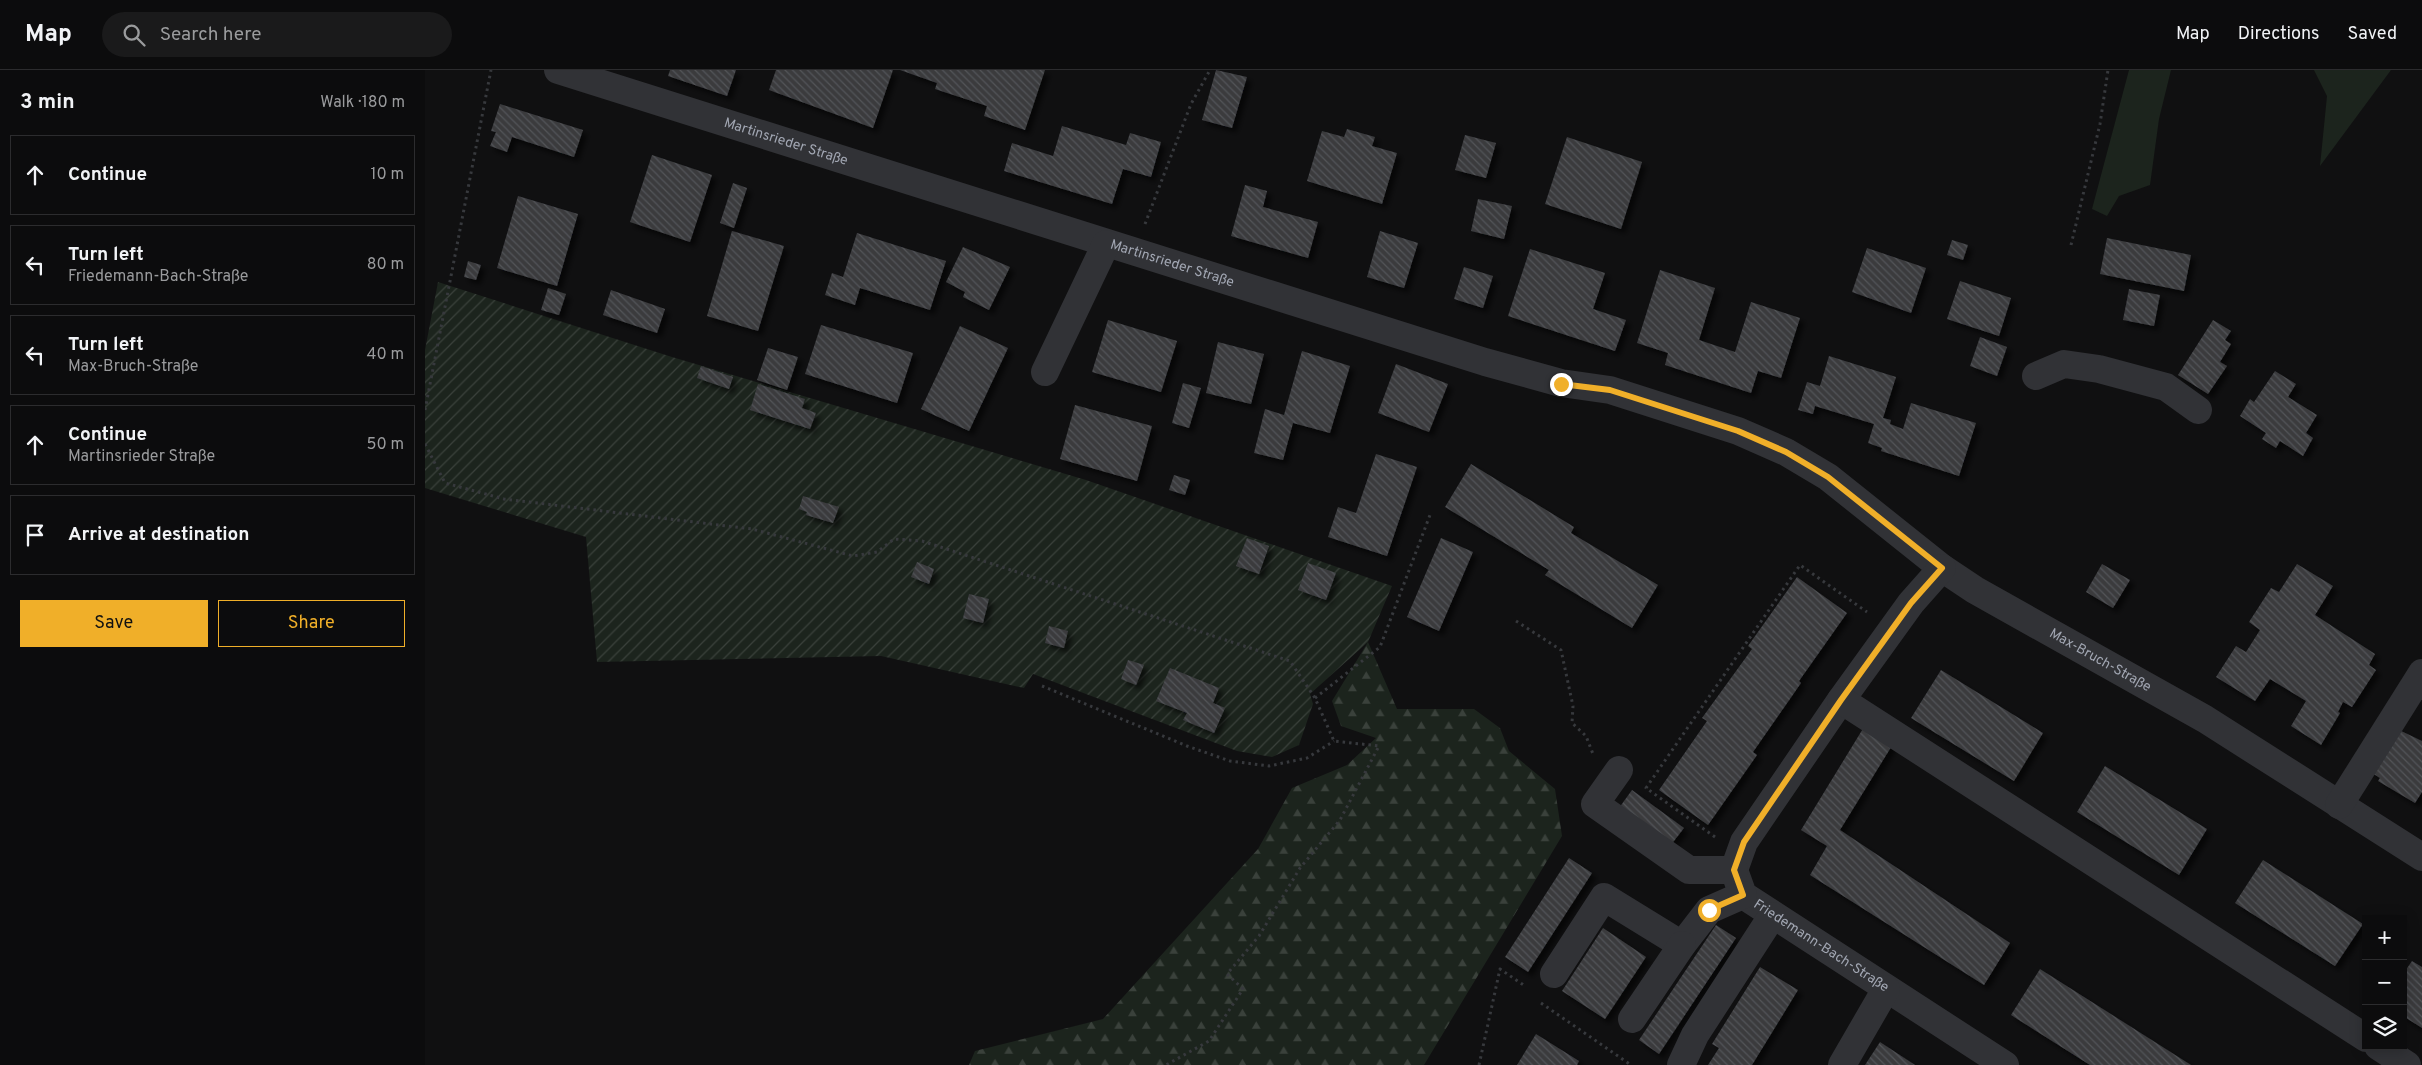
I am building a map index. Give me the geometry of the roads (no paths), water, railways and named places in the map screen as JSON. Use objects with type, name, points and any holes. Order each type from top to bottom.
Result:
[{"type":"street","name":"Martinsrieder Straße","points":[[558,70],[1485,362],[1561,384],[1610,390],[1738,431],[1786,452]]},
{"type":"street","points":[[1045,372],[1106,244]]},
{"type":"street","points":[[2036,376],[2064,364],[2099,369],[2166,387],[2198,410]]},
{"type":"street","name":"Max-Bruch-Straße","points":[[1786,452],[1828,477],[1942,568],[1975,590],[2205,719],[2422,856]]},
{"type":"street","points":[[1632,1019],[1682,945],[1738,873],[1841,700],[1911,603],[1942,568]]},
{"type":"street","points":[[2339,805],[2422,672]]},
{"type":"street","points":[[1841,700],[2362,1035]]},
{"type":"street","points":[[1613,780],[1595,804],[1689,870],[1738,873]]},
{"type":"street","name":"Friedemann-Bach-Straße","points":[[1738,873],[1772,916],[2003,1064]]},
{"type":"street","points":[[1554,974],[1604,897],[1682,945]]},
{"type":"street","points":[[1681,1065],[1695,1035],[1772,916]]},
{"type":"street","points":[[1841,1065],[1886,989]]},
{"type":"street","points":[[2384,1050],[2407,1065]]}]
